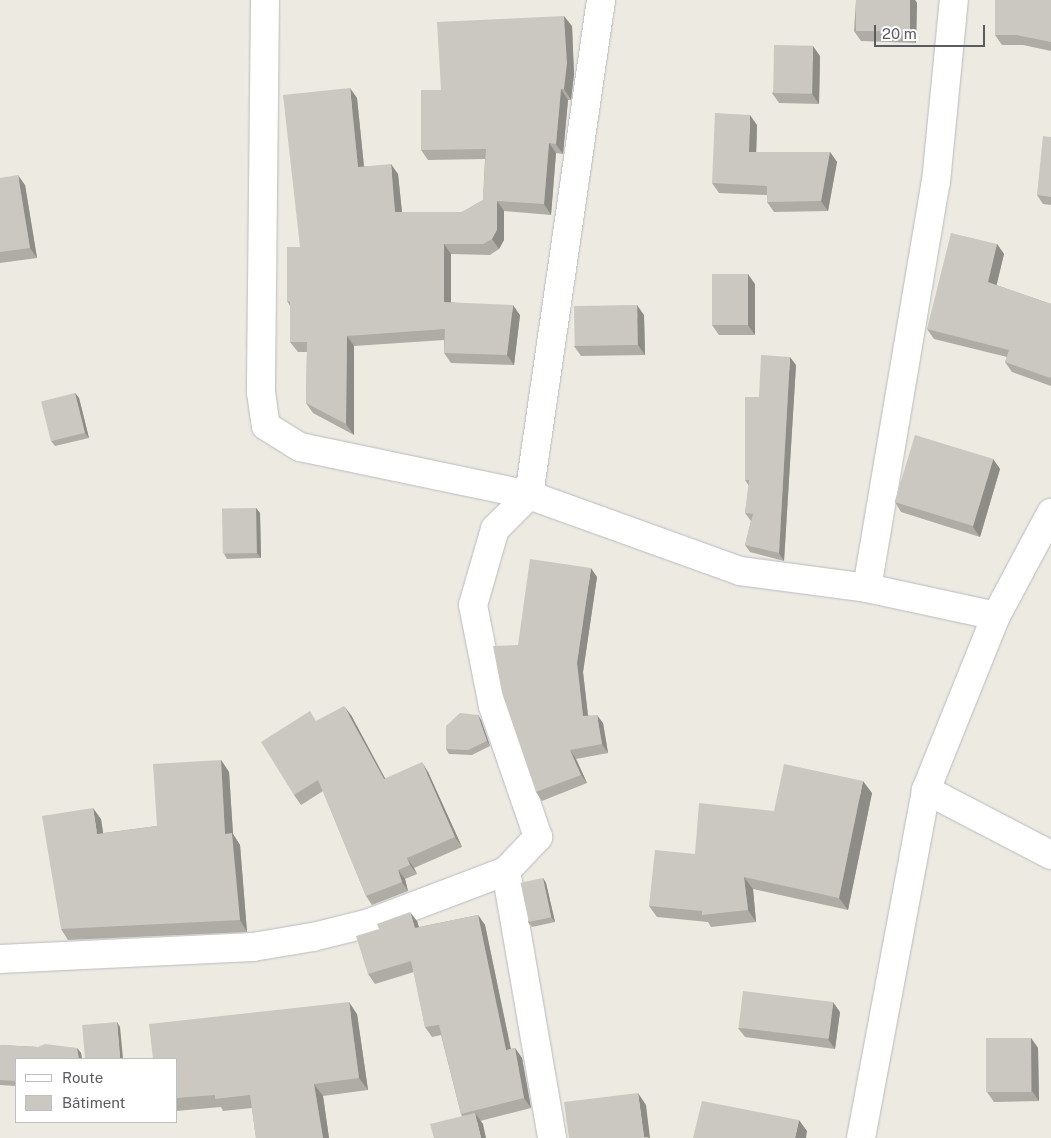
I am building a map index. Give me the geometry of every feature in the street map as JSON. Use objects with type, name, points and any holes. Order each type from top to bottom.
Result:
[{"type":"street","points":[[265,0],[261,392],[266,426],[300,447],[529,495],[740,572],[867,588],[996,616]]},
{"type":"street","points":[[867,588],[936,182],[954,0]]},
{"type":"street","points":[[0,959],[253,948],[296,940],[369,922],[506,871],[538,837],[493,706],[473,605],[495,529],[529,495],[603,3]]},
{"type":"street","points":[[861,1138],[926,790],[996,616],[1051,513]]},
{"type":"street","points":[[926,790],[1051,855]]},
{"type":"street","points":[[506,871],[552,1138]]},
{"type":"building","points":[[856,0],[910,0],[910,31],[856,31]]},
{"type":"building","points":[[995,0],[1051,0],[1051,42],[1016,35],[995,35]]},
{"type":"building","points":[[564,16],[567,63],[564,89],[561,89],[556,144],[549,143],[544,204],[497,201],[497,230],[492,239],[483,244],[444,244],[444,302],[513,305],[507,355],[444,353],[445,329],[347,336],[346,424],[306,403],[307,342],[290,342],[290,302],[287,301],[287,247],[300,247],[283,95],[350,88],[358,167],[391,164],[395,212],[462,212],[483,200],[486,149],[421,150],[421,90],[441,90],[437,22]]},
{"type":"building","points":[[774,45],[813,46],[812,94],[773,93]]},
{"type":"building","points":[[715,113],[750,115],[749,152],[830,152],[821,201],[767,202],[767,186],[712,183]]},
{"type":"building","points":[[1043,136],[1051,137],[1051,197],[1037,195]]},
{"type":"building","points":[[18,175],[30,248],[0,252],[0,178]]},
{"type":"building","points":[[951,233],[997,244],[988,282],[1051,304],[1050,378],[1005,362],[1009,350],[927,329]]},
{"type":"building","points":[[712,274],[748,274],[748,325],[712,325]]},
{"type":"building","points":[[637,305],[638,345],[575,346],[574,306]]},
{"type":"building","points":[[761,355],[790,357],[779,553],[745,545],[753,514],[745,513],[749,480],[745,480],[745,397],[759,397]]},
{"type":"building","points":[[75,393],[85,433],[51,441],[41,401]]},
{"type":"building","points":[[915,435],[993,459],[973,526],[895,502]]},
{"type":"building","points":[[256,508],[257,553],[223,554],[222,509]]},
{"type":"building","points":[[530,559],[591,568],[577,663],[583,716],[597,715],[602,744],[570,750],[581,775],[536,792],[502,693],[493,646],[518,645]]},
{"type":"building","points":[[344,706],[384,779],[422,762],[455,837],[407,858],[410,865],[398,870],[402,882],[366,896],[318,780],[294,795],[261,742],[310,711],[316,721]]},
{"type":"building","points":[[460,713],[478,715],[487,741],[468,750],[446,749],[446,726]]},
{"type":"building","points":[[221,760],[225,834],[232,833],[240,920],[61,929],[42,816],[93,808],[97,834],[157,826],[153,764]]},
{"type":"building","points":[[784,764],[863,781],[839,898],[744,877],[748,910],[702,915],[702,911],[649,906],[655,850],[695,854],[699,803],[774,811]]},
{"type":"building","points":[[543,878],[551,917],[529,922],[521,883]]},
{"type":"building","points":[[410,912],[415,928],[478,915],[506,1050],[515,1048],[524,1098],[461,1114],[439,1025],[425,1027],[411,961],[368,974],[356,936],[379,929],[377,924]]},
{"type":"building","points":[[743,991],[833,1002],[829,1039],[738,1028]]},
{"type":"building","points":[[349,1002],[359,1078],[314,1084],[323,1138],[256,1138],[250,1095],[215,1099],[215,1095],[178,1098],[178,1058],[153,1058],[149,1024]]},
{"type":"building","points":[[117,1022],[120,1058],[85,1058],[82,1025]]},
{"type":"building","points":[[986,1038],[1031,1038],[1031,1092],[986,1092]]},
{"type":"building","points":[[45,1044],[77,1048],[79,1058],[15,1058],[15,1081],[0,1080],[0,1045],[38,1047]]},
{"type":"building","points":[[638,1093],[644,1137],[650,1138],[569,1138],[564,1102]]},
{"type":"building","points":[[702,1101],[799,1120],[795,1138],[693,1138]]},
{"type":"building","points":[[475,1113],[481,1138],[434,1138],[430,1124]]}]
